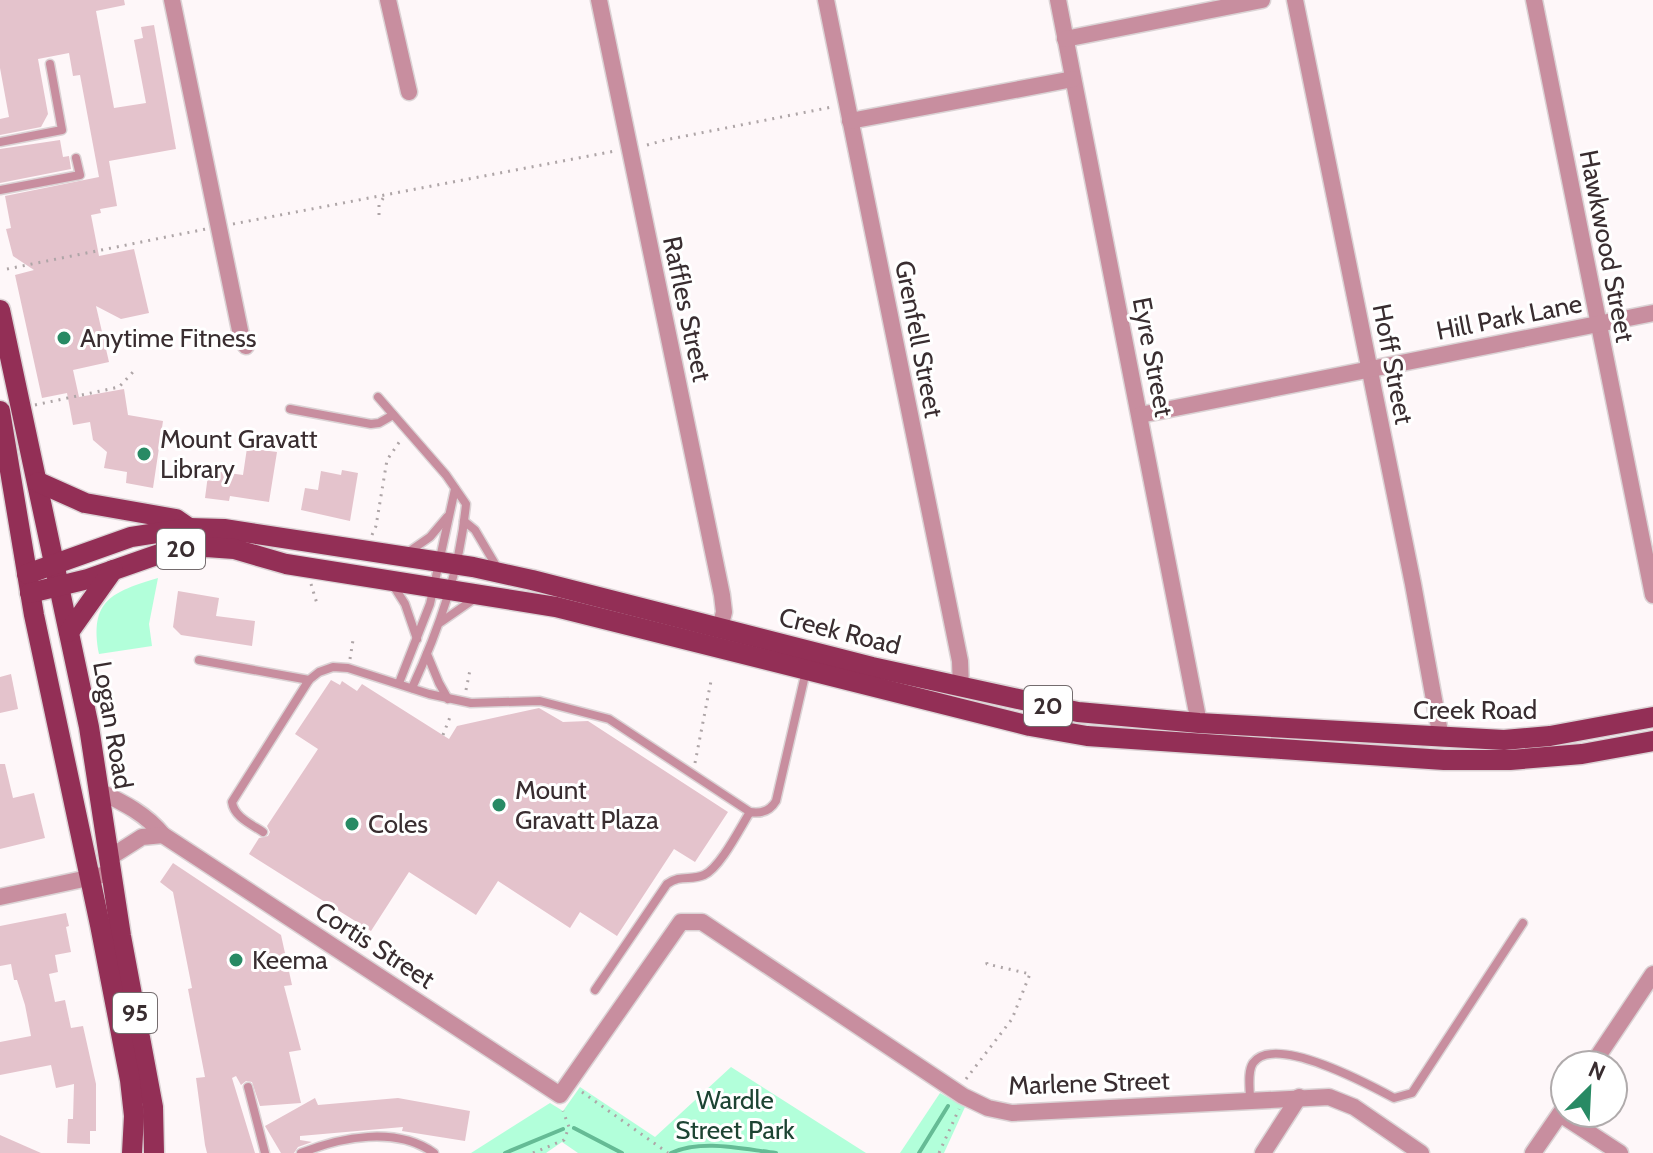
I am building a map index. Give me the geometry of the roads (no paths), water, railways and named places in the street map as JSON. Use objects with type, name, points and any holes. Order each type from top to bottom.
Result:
[{"type":"main road","name":"Logan Road","points":[[0,310],[61,587],[99,791],[153,1107],[154,1153]]},
{"type":"main road","name":"Logan Road","points":[[1,425],[60,744],[133,1098],[132,1153]]},
{"type":"main road","points":[[38,482],[85,503],[176,519],[189,528]]},
{"type":"main road","name":"Creek Road","points":[[29,584],[56,565],[131,537],[189,528],[245,532],[500,573],[961,688],[1078,712],[1441,738],[1526,739],[1653,717]]},
{"type":"main road","name":"Creek Road","points":[[29,584],[61,587],[168,551],[222,547],[286,564],[556,607],[1030,726],[1121,739],[1444,760],[1510,760],[1582,754],[1653,741]]},
{"type":"main road","points":[[69,632],[113,570]]},
{"type":"street","points":[[172,0],[246,346]]},
{"type":"street","points":[[388,0],[409,92]]},
{"type":"street","name":"Raffles Street","points":[[599,0],[722,595],[724,612],[720,628]]},
{"type":"street","name":"Grenfell Street","points":[[826,0],[960,661],[961,688]]},
{"type":"street","name":"Eyre Street","points":[[1058,0],[1199,723]]},
{"type":"street","points":[[1065,39],[1262,0]]},
{"type":"street","name":"Hoff Street","points":[[1295,0],[1438,710],[1441,738]]},
{"type":"street","name":"Hawkwood Street","points":[[1534,0],[1653,595]]},
{"type":"street","points":[[850,121],[1073,79]]},
{"type":"street","name":"Hill Park Lane","points":[[1140,415],[1653,313]]},
{"type":"street","points":[[1,425],[26,428]]},
{"type":"street","name":"Cortis Street","points":[[99,791],[123,802],[151,821],[163,835],[564,1089],[681,922],[702,922]]},
{"type":"street","points":[[0,897],[90,878],[110,865],[137,840],[163,835]]},
{"type":"street","name":"Marlene Street","points":[[702,922],[963,1096],[988,1108],[1012,1113],[1329,1097],[1354,1107],[1421,1153]]},
{"type":"street","points":[[1603,1049],[1653,974]]},
{"type":"street","points":[[1263,1153],[1299,1097]]},
{"type":"street","points":[[1533,1153],[1549,1129]]},
{"type":"street","points":[[1588,1129],[1620,1153]]},
{"type":"lane","points":[[0,142],[62,130],[50,64]]},
{"type":"lane","points":[[0,190],[80,175],[76,158]]},
{"type":"lane","points":[[378,397],[465,500],[464,521],[443,587],[441,622],[412,688]]},
{"type":"lane","points":[[290,409],[371,424],[393,415]]},
{"type":"lane","points":[[399,683],[443,587],[448,564],[448,517],[455,489]]},
{"type":"lane","points":[[403,557],[430,537],[448,517]]},
{"type":"lane","points":[[464,521],[475,530],[500,573]]},
{"type":"lane","points":[[389,579],[405,604],[417,639]]},
{"type":"lane","points":[[441,622],[481,594]]},
{"type":"lane","points":[[427,654],[448,699]]},
{"type":"lane","points":[[199,660],[309,680]]},
{"type":"lane","points":[[263,832],[238,816],[232,802],[309,680],[333,667],[348,668],[448,699],[484,704],[540,701],[609,719],[750,812],[757,813],[771,809],[776,801],[807,670]]},
{"type":"lane","points":[[595,990],[667,884],[677,877],[704,875],[715,866],[750,812]]},
{"type":"lane","points":[[1250,1100],[1250,1070],[1255,1060],[1265,1055],[1308,1059],[1338,1069],[1394,1098],[1412,1093],[1523,923]]},
{"type":"lane","points":[[248,1087],[265,1153]]},
{"type":"lane","points":[[301,1153],[332,1141],[376,1136],[423,1146],[434,1153]]},
{"type":"waterway","points":[[919,1153],[948,1106]]},
{"type":"waterway","points":[[574,1128],[622,1153]]},
{"type":"waterway","points":[[505,1153],[563,1129]]},
{"type":"waterway","points":[[671,1153],[709,1146],[776,1153]]},
{"type":"place","name":"Anytime Fitness","points":[[64,338]]},
{"type":"place","name":"Mount Gravatt Library","points":[[144,454]]},
{"type":"place","name":"Mount Gravatt Plaza","points":[[499,805]]},
{"type":"place","name":"Coles","points":[[352,824]]},
{"type":"place","name":"Keema","points":[[236,960]]},
{"type":"park label","name":"Wardle Street Park","points":[[735,1115]]}]
